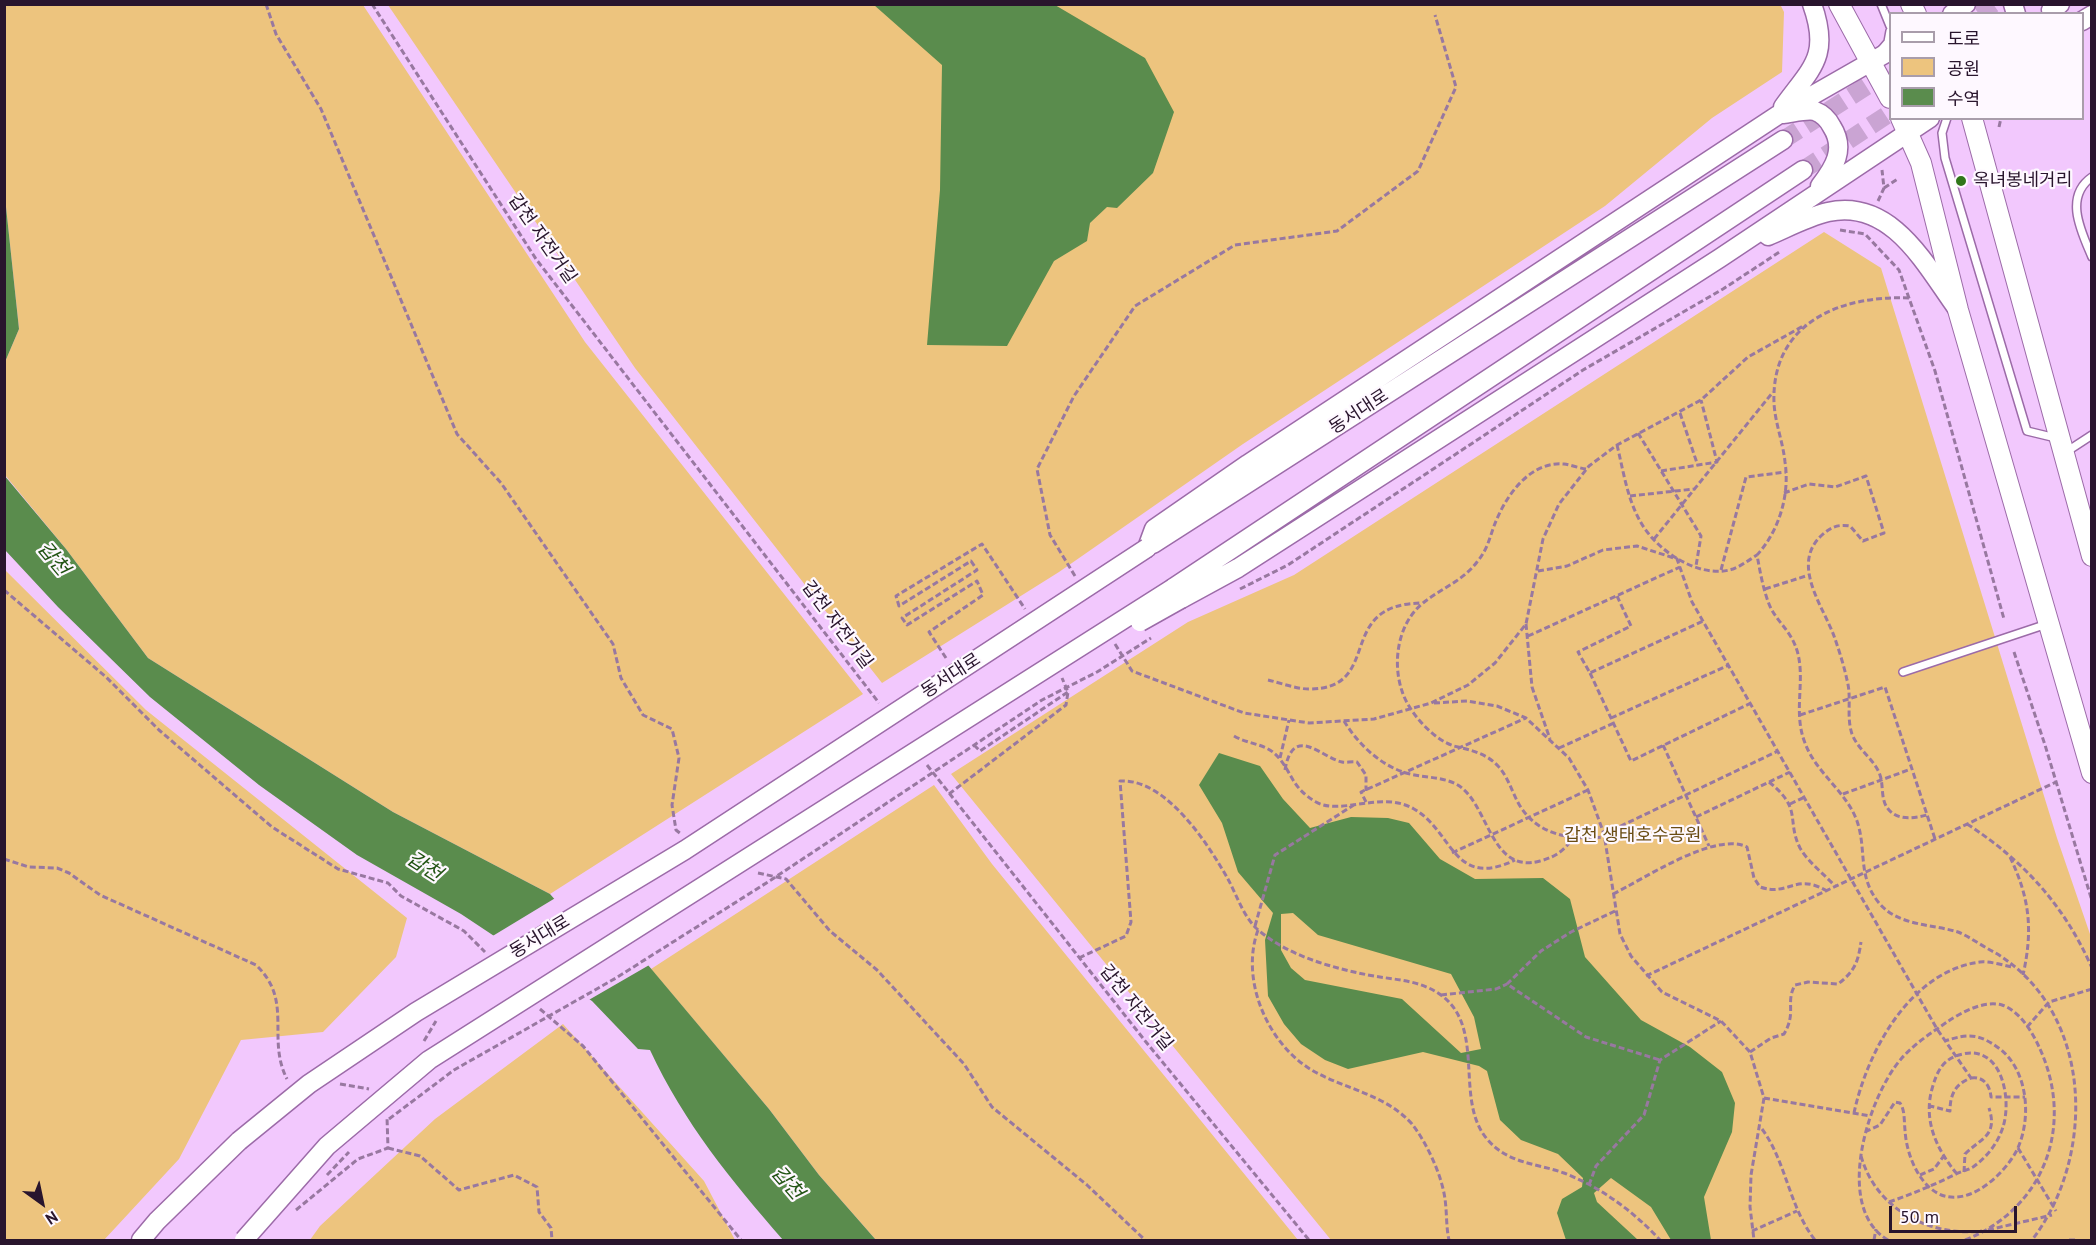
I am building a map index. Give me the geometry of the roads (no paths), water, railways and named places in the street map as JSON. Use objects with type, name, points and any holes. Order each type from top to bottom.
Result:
[{"type":"main road","points":[[1839,4],[1889,96]]},
{"type":"main road","points":[[1973,120],[2091,556]]},
{"type":"main road","points":[[1905,125],[1922,163],[1958,310],[2091,773]]},
{"type":"street","points":[[1778,114],[1813,70],[1820,52],[1816,15],[1812,4]]},
{"type":"street","points":[[1147,548],[1154,529],[1248,464],[1778,114],[1889,52]]},
{"type":"street","points":[[1778,114],[1815,111],[1828,120],[1838,135],[1839,152],[1836,163],[1813,196]]},
{"type":"street","points":[[1177,594],[1238,568],[1720,258],[1813,196],[1905,125],[1923,120]]},
{"type":"street","name":"동서대로","points":[[141,1240],[157,1221],[239,1141],[309,1084],[416,1012],[685,850],[1147,548],[1783,140]]},
{"type":"street","points":[[244,1240],[327,1146],[429,1060],[1014,689],[1177,594],[1803,170]]},
{"type":"street","points":[[1720,258],[1802,221],[1828,212],[1848,210],[1873,215],[1896,228],[1958,310]]},
{"type":"lane","points":[[1881,4],[1889,24]]},
{"type":"lane","points":[[1871,61],[1887,42],[1889,35]]},
{"type":"lane","points":[[1946,120],[1942,133],[1945,158],[2028,432],[2060,446],[2091,435]]},
{"type":"lane","points":[[2091,177],[2079,193],[2075,218],[2091,256]]},
{"type":"lane","points":[[1903,672],[2047,624]]},
{"type":"water","points":[[874,5],[1055,5],[1145,58],[1174,112],[1153,173],[1117,208],[1107,207],[1090,223],[1087,241],[1054,261],[1007,346],[927,345],[940,190],[942,65]]},
{"type":"water","points":[[4,188],[19,329],[5,362],[4,362]]},
{"type":"water","name":"갑천","points":[[4,475],[66,549],[148,658],[393,812],[550,894],[602,953],[648,965],[769,1109],[819,1175],[876,1240],[783,1240],[745,1195],[693,1126],[663,1077],[650,1050],[638,1049],[592,1001],[461,914],[357,855],[259,785],[150,697],[58,607],[5,550]]},
{"type":"water","points":[[1219,753],[1260,766],[1283,799],[1310,828],[1351,817],[1388,818],[1409,823],[1440,859],[1475,879],[1543,878],[1570,899],[1585,957],[1641,1020],[1690,1047],[1722,1072],[1735,1103],[1732,1132],[1704,1197],[1711,1240],[1671,1240],[1651,1207],[1611,1178],[1594,1193],[1597,1202],[1638,1240],[1566,1240],[1557,1213],[1562,1199],[1582,1187],[1583,1178],[1558,1154],[1521,1140],[1500,1120],[1487,1071],[1479,1066],[1423,1052],[1348,1069],[1325,1060],[1301,1044],[1284,1024],[1268,996],[1265,940],[1273,913],[1238,872],[1222,823],[1199,785]],"holes":[[[1293,913],[1318,935],[1451,974],[1474,1017],[1481,1049],[1461,1053],[1402,999],[1305,980],[1291,968],[1281,950],[1281,914]]]},
{"type":"tunnel","points":[[1982,12],[1993,4]]},
{"type":"tunnel","points":[[1783,140],[1889,72]]},
{"type":"tunnel","points":[[1803,170],[1889,114]]},
{"type":"place","name":"옥녀봉네거리","points":[[1961,181]]},
{"type":"park label","name":"갑천 생태호수공원","points":[[1633,836]]}]
